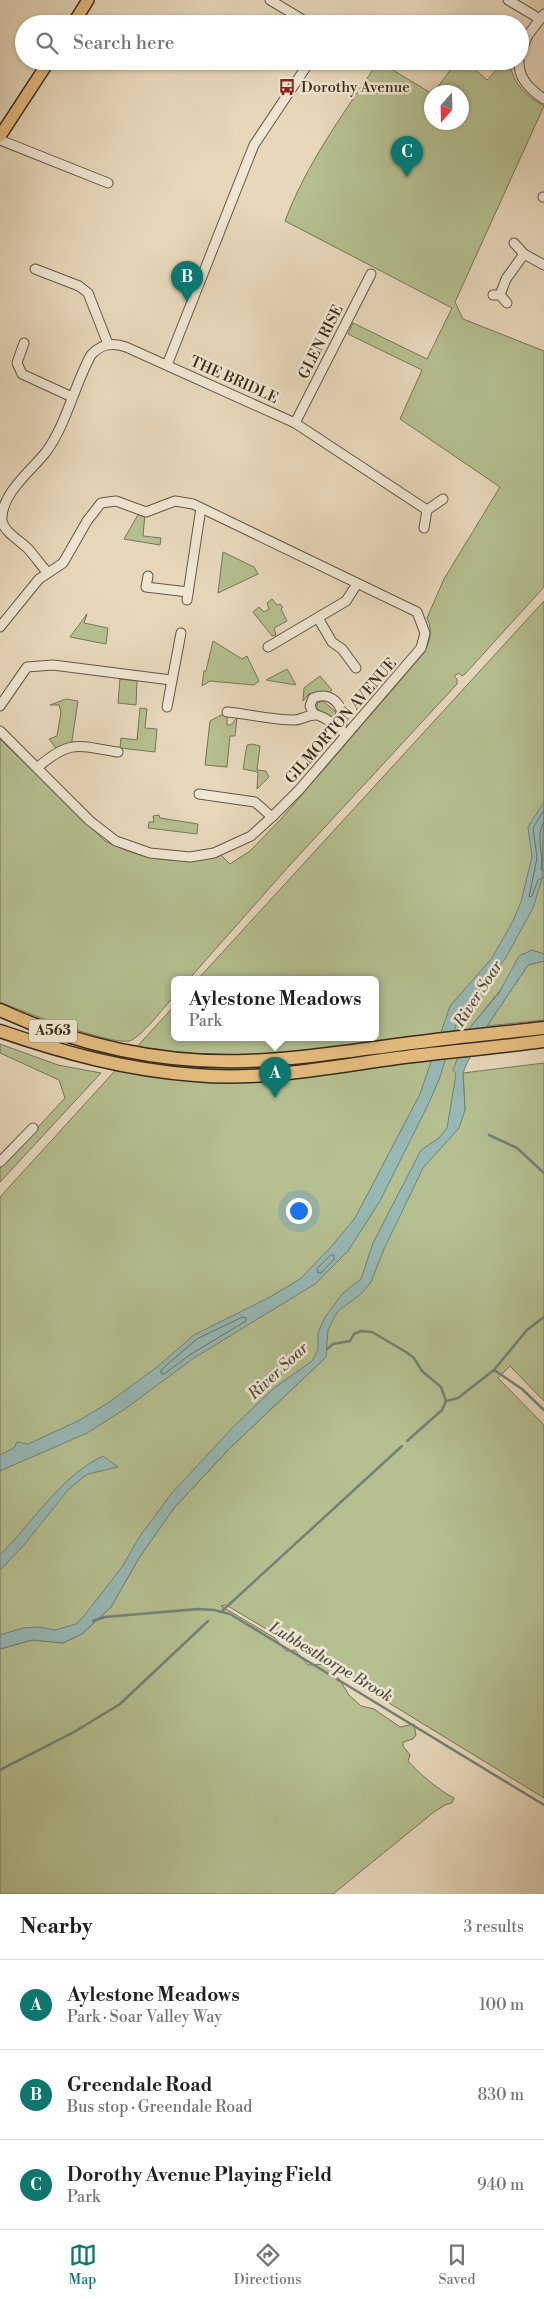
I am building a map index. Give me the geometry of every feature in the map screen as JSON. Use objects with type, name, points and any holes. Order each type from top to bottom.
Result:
[{"type":"highway","name":"A563","points":[[0,1010],[54,1032],[107,1047],[147,1055],[197,1060],[246,1061],[312,1056],[422,1041],[544,1028]]},
{"type":"highway","name":"A563","points":[[0,1031],[46,1047],[98,1061],[141,1070],[196,1076],[250,1075],[544,1042]]},
{"type":"main road","points":[[79,15],[88,0]]},
{"type":"main road","points":[[0,136],[42,70]]},
{"type":"street","points":[[270,0],[295,15]]},
{"type":"street","points":[[508,0],[542,16],[529,34]]},
{"type":"street","points":[[167,366],[248,160],[259,138],[304,70]]},
{"type":"street","points":[[520,70],[528,87],[544,99]]},
{"type":"street","points":[[0,140],[108,183]]},
{"type":"street","points":[[514,243],[524,254],[544,265]]},
{"type":"street","points":[[507,303],[496,295],[524,254]]},
{"type":"street","points":[[0,627],[47,572],[27,547],[6,530],[2,514],[15,485],[46,452],[59,429],[91,355],[108,344],[88,293],[79,286],[35,269]]},
{"type":"street","name":"GLEN RISE","points":[[295,423],[371,274]]},
{"type":"street","points":[[24,343],[17,363],[22,374],[72,397]]},
{"type":"street","name":"THE BRIDLE","points":[[108,344],[126,347],[295,423],[427,510]]},
{"type":"street","points":[[424,528],[427,510],[443,499]]},
{"type":"street","name":"GILMORTON AVENUE","points":[[0,731],[102,831],[122,844],[150,854],[190,857],[225,850],[251,836],[299,790],[343,732],[399,676],[421,648],[424,641],[425,633],[416,612],[184,501],[174,501],[152,512],[142,512],[116,501],[101,503],[87,521],[63,562],[58,568],[47,572]]},
{"type":"street","points":[[148,576],[146,586],[188,596],[201,508]]},
{"type":"street","points":[[268,647],[349,599],[357,584]]},
{"type":"street","points":[[318,618],[332,642],[342,649],[356,668]]},
{"type":"street","points":[[168,708],[171,680],[181,633]]},
{"type":"street","points":[[0,706],[27,667],[53,665],[171,680]]},
{"type":"street","points":[[227,712],[295,720],[314,715],[324,718],[334,728],[343,732],[343,714],[338,703],[332,698],[321,696],[313,698],[310,706],[314,715]]},
{"type":"street","points":[[38,768],[58,751],[71,747],[118,752]]},
{"type":"street","points":[[199,794],[255,802],[272,817]]},
{"type":"street","points":[[0,1162],[32,1128]]},
{"type":"green space","points":[[373,70],[393,70],[424,89],[424,130],[469,130],[469,85],[439,85],[450,70],[475,70],[487,80],[496,70],[511,70],[521,88],[531,98],[544,106],[455,302],[463,319],[544,351],[544,587],[465,674],[462,676],[459,673],[454,676],[457,679],[457,684],[289,866],[192,976],[171,976],[171,1000],[134,1039],[119,1041],[85,1033],[0,1002],[0,739],[105,841],[119,848],[148,857],[191,860],[221,855],[230,864],[250,851],[282,818],[424,653],[430,636],[427,618],[444,579],[500,487],[400,419],[422,370],[348,334],[353,323],[427,359],[452,308],[285,221],[303,180],[314,161]]},
{"type":"green space","points":[[139,513],[145,514],[143,536],[161,538],[160,545],[124,539]]},
{"type":"green space","points":[[223,552],[254,567],[258,574],[218,593]]},
{"type":"green space","points":[[272,599],[277,605],[280,604],[283,607],[281,609],[287,621],[274,628],[276,635],[272,636],[253,612],[259,607],[264,612],[269,609],[267,603]]},
{"type":"green space","points":[[544,601],[544,954],[532,951],[468,1030],[459,1072],[465,1110],[463,1073],[544,1063],[544,1401],[510,1366],[498,1378],[544,1425],[544,1798],[332,1668],[349,1695],[361,1706],[374,1709],[400,1727],[414,1724],[416,1735],[413,1739],[403,1742],[403,1746],[410,1755],[408,1761],[417,1771],[454,1798],[452,1803],[434,1812],[333,1894],[0,1894],[0,1649],[32,1640],[63,1643],[82,1634],[111,1607],[139,1558],[174,1508],[230,1448],[326,1357],[184,1487],[84,1627],[0,1643],[0,1197],[171,1009],[171,1041],[379,1041],[379,976],[201,976]],"holes":[[[226,1605],[324,1664],[308,1665],[295,1650],[286,1651],[275,1638],[221,1606]]]},
{"type":"green space","points":[[87,614],[84,623],[108,628],[106,644],[70,637]]},
{"type":"green space","points":[[213,641],[242,659],[247,656],[259,681],[254,685],[210,681],[202,686],[204,671],[206,671]]},
{"type":"green space","points":[[287,669],[296,685],[266,680]]},
{"type":"green space","points":[[320,676],[332,690],[328,693],[309,694],[303,701],[304,688]]},
{"type":"green space","points":[[120,679],[137,681],[136,705],[118,703]]},
{"type":"green space","points":[[66,699],[78,701],[71,747],[58,751],[49,739],[57,736],[61,712],[59,705],[50,705]]},
{"type":"green space","points":[[323,701],[336,712],[334,720],[317,709],[317,703]]},
{"type":"green space","points":[[140,708],[147,709],[145,728],[157,729],[155,752],[120,748],[121,738],[137,740]]},
{"type":"green space","points":[[221,715],[227,716],[227,725],[231,725],[237,718],[235,736],[230,736],[227,767],[205,765],[210,721]]},
{"type":"green space","points":[[247,745],[260,746],[257,770],[266,771],[269,777],[257,789],[258,772],[243,769]]},
{"type":"green space","points":[[159,815],[160,818],[198,824],[197,834],[148,828],[149,822],[154,822],[153,816]]},
{"type":"green space","points":[[544,961],[544,1020],[487,1026],[528,965]]},
{"type":"green space","points":[[0,1044],[58,1065],[101,1073],[0,1182],[0,1168],[65,1098],[59,1080],[0,1053]]},
{"type":"water","points":[[544,802],[542,879],[533,908],[505,959],[463,1009],[458,1019],[439,1080],[427,1107],[380,1201],[348,1251],[315,1284],[194,1358],[125,1409],[87,1433],[0,1471],[0,1455],[14,1448],[17,1442],[28,1444],[78,1421],[108,1403],[157,1367],[194,1335],[270,1297],[300,1279],[331,1247],[355,1218],[420,1094],[450,1006],[492,958],[513,921],[521,902],[532,857],[528,827]]},
{"type":"water","points":[[532,950],[544,954],[544,961],[528,965],[487,1026],[463,1073],[465,1110],[459,1128],[423,1168],[384,1249],[371,1282],[361,1294],[338,1311],[328,1330],[326,1357],[230,1448],[174,1508],[139,1558],[111,1607],[82,1634],[63,1643],[32,1640],[0,1649],[0,1635],[23,1628],[39,1627],[55,1630],[76,1624],[122,1567],[140,1536],[171,1494],[235,1425],[274,1388],[312,1361],[318,1350],[318,1333],[325,1317],[343,1293],[361,1279],[373,1243],[421,1150],[439,1138],[447,1128],[456,1074],[453,1070],[468,1030],[499,993],[519,956]]},
{"type":"water","points":[[103,1456],[118,1467],[88,1474],[68,1490],[24,1545],[0,1570],[0,1555],[48,1501],[74,1475],[88,1464]]},
{"type":"waterway","points":[[489,1135],[517,1148],[544,1173]]},
{"type":"waterway","points":[[494,1370],[527,1330],[544,1317]]},
{"type":"waterway","points":[[327,1349],[333,1344],[350,1341],[354,1334],[361,1331],[372,1332],[414,1358],[422,1371],[441,1387],[446,1401],[458,1398],[494,1370],[522,1389],[544,1410]]},
{"type":"waterway","points":[[407,1441],[442,1410],[446,1401]]},
{"type":"waterway","points":[[222,1611],[402,1446]]},
{"type":"waterway","name":"Lubbesthorpe Brook","points":[[93,1621],[105,1617],[198,1609],[230,1614],[544,1805]]},
{"type":"waterway","points":[[0,1770],[74,1732],[120,1704],[208,1621]]},
{"type":"place","name":"Dorothy Avenue","points":[[287,87]]},
{"type":"place","name":"Dorothy Avenue Playing Field","points":[[407,177]]},
{"type":"place","name":"Greendale Road","points":[[187,302]]},
{"type":"place","name":"Aylestone Meadows","points":[[275,1098]]},
{"type":"water label","name":"River Soar","points":[[478,994]]},
{"type":"water label","name":"River Soar","points":[[278,1371]]}]
